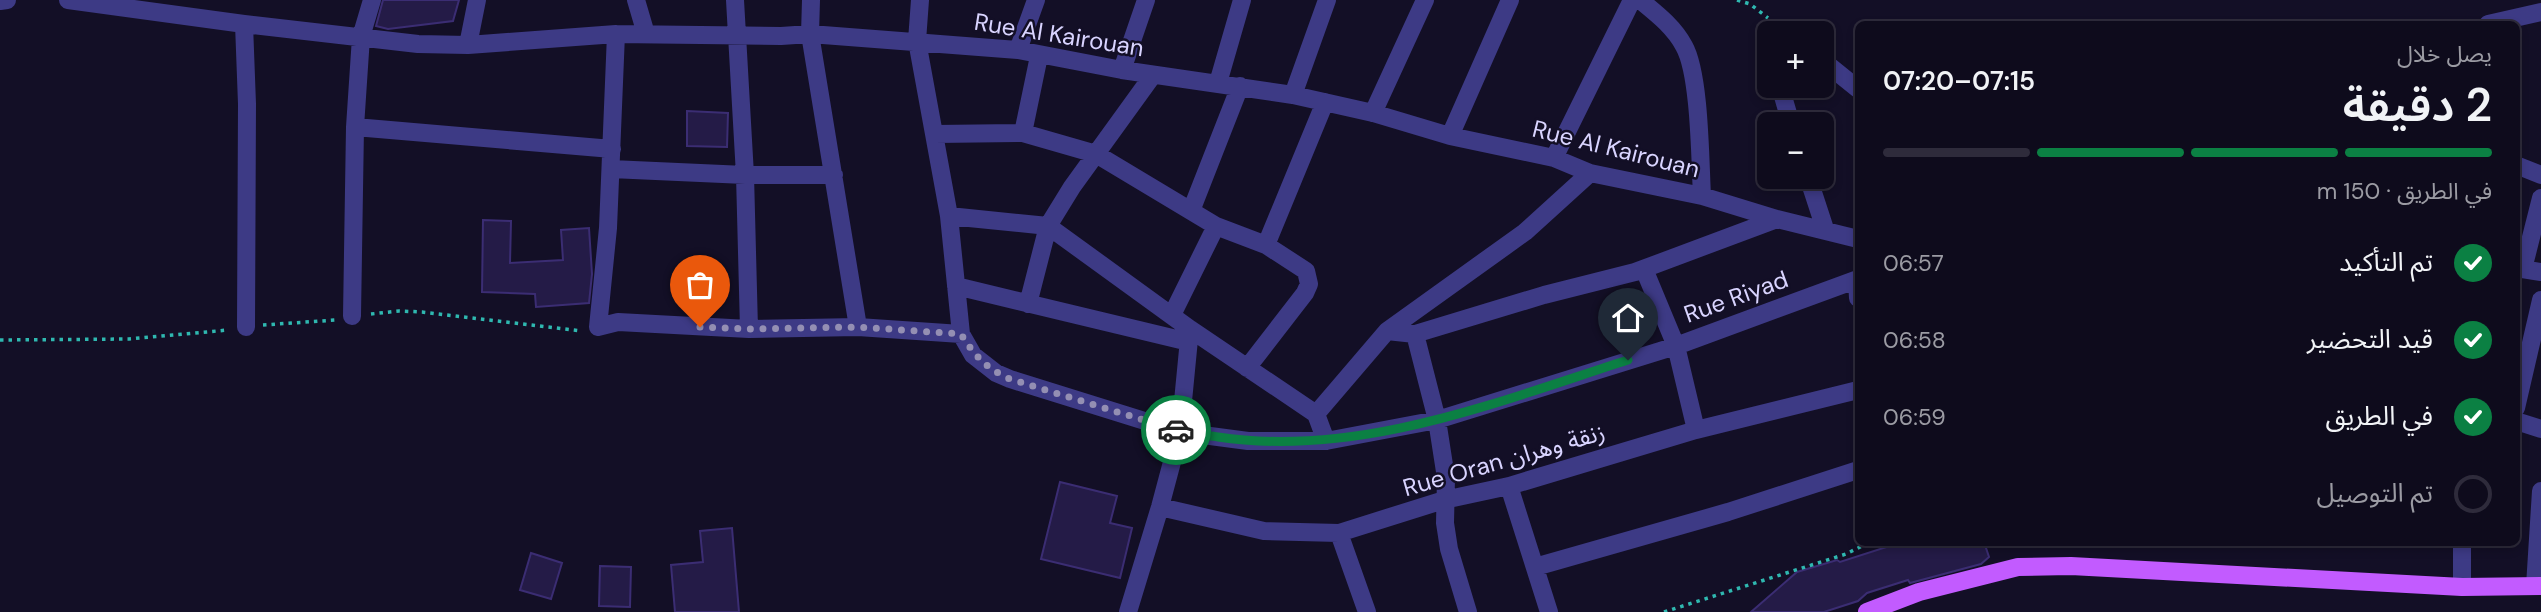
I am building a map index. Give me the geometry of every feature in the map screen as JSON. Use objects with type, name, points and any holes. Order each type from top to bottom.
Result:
[{"type":"main road","points":[[1867,612],[1919,592],[2018,567],[2071,566],[2462,587],[2538,586]]},
{"type":"street","points":[[0,1],[7,0]]},
{"type":"street","name":"Rue Al Kairouan","points":[[68,0],[418,44],[468,45],[616,34],[810,34],[1017,50],[1039,56],[1240,86],[1325,102],[1450,136],[1553,158],[1590,173],[1702,195],[1777,219],[1855,238]]},
{"type":"street","points":[[352,316],[355,127],[361,37],[372,0]]},
{"type":"street","points":[[468,45],[477,0]]},
{"type":"street","points":[[636,0],[646,34]]},
{"type":"street","points":[[734,0],[749,329]]},
{"type":"street","points":[[811,0],[810,34],[858,327]]},
{"type":"street","points":[[616,34],[608,228],[598,327],[618,322],[749,329],[858,327],[961,334],[949,216],[917,41],[919,0]]},
{"type":"street","points":[[1017,50],[1036,0]]},
{"type":"street","points":[[1122,70],[1146,0]]},
{"type":"street","points":[[1218,83],[1242,0]]},
{"type":"street","points":[[1293,95],[1327,0]]},
{"type":"street","points":[[1373,113],[1425,0]]},
{"type":"street","points":[[1450,136],[1510,0]]},
{"type":"street","points":[[1553,158],[1632,0]]},
{"type":"street","points":[[1640,0],[1676,33],[1686,50],[1695,85],[1702,195]]},
{"type":"street","points":[[2501,21],[2541,12]]},
{"type":"street","points":[[244,24],[247,104],[246,327]]},
{"type":"street","points":[[1023,133],[1039,56]]},
{"type":"street","points":[[1834,70],[1855,87]]},
{"type":"street","points":[[1028,304],[1048,226],[1072,187],[1153,75]]},
{"type":"street","points":[[1191,211],[1240,86]]},
{"type":"street","points":[[1266,245],[1325,102]]},
{"type":"street","points":[[355,127],[612,149]]},
{"type":"street","points":[[935,134],[1023,133],[1096,154],[1216,226],[1266,245],[1306,271],[1309,284],[1305,293],[1247,368]]},
{"type":"street","points":[[2520,167],[2541,175]]},
{"type":"street","points":[[611,169],[744,175],[834,175]]},
{"type":"street","points":[[1317,414],[1387,331],[1525,232],[1590,173]]},
{"type":"street","points":[[1812,189],[1825,229]]},
{"type":"street","points":[[2520,266],[2541,198]]},
{"type":"street","points":[[949,216],[1048,226],[1172,315],[1189,336],[1180,432],[1128,612]]},
{"type":"street","points":[[1387,331],[1415,334],[1544,295],[1644,269],[1777,219]]},
{"type":"street","points":[[1172,315],[1216,226]]},
{"type":"street","points":[[1644,269],[1676,346],[1696,430]]},
{"type":"street","points":[[2520,269],[2541,272]]},
{"type":"street","name":"Rue Riyad","points":[[961,334],[974,355],[996,373],[1180,432],[1248,441],[1326,441],[1437,420],[1510,398],[1676,346],[1855,280]]},
{"type":"street","points":[[956,286],[1028,304],[1189,336],[1247,368],[1317,414],[1326,441]]},
{"type":"street","points":[[2520,391],[2541,300]]},
{"type":"street","points":[[1415,334],[1437,420],[1446,478],[1444,500],[1449,549],[1468,612]]},
{"type":"street","name":"Rue Oran زنقة وهران","points":[[1160,507],[1264,531],[1339,533],[1444,500],[1510,486],[1696,430],[1855,391]]},
{"type":"street","points":[[2520,422],[2541,429]]},
{"type":"street","points":[[1535,567],[1728,512],[1855,471]]},
{"type":"street","points":[[1510,486],[1549,612]]},
{"type":"street","points":[[2538,586],[2541,491]]},
{"type":"street","points":[[1339,533],[1367,612]]},
{"type":"street","points":[[2462,546],[2462,587]]},
{"type":"path","points":[[1737,0],[1750,4],[1770,21]]},
{"type":"path","points":[[0,340],[129,339],[306,321],[330,321],[399,311],[580,331],[598,327]]},
{"type":"path","points":[[1664,612],[1846,554],[1862,546]]},
{"type":"building","points":[[383,0],[459,0],[453,21],[388,29],[376,26]]},
{"type":"building","points":[[687,111],[728,113],[727,147],[687,146]]},
{"type":"building","points":[[483,220],[511,221],[510,263],[563,260],[561,230],[589,228],[592,274],[589,303],[536,307],[535,294],[482,292]]},
{"type":"building","points":[[1060,482],[1117,496],[1110,523],[1132,528],[1120,578],[1041,559]]},
{"type":"building","points":[[732,528],[739,612],[675,612],[671,565],[703,562],[700,531]]},
{"type":"building","points":[[1890,546],[1985,546],[1989,557],[1981,564],[1910,583],[1908,580],[1867,593],[1858,601],[1824,612],[1751,612],[1797,572],[1837,560],[1840,562]]},
{"type":"building","points":[[531,553],[562,563],[551,599],[520,590]]},
{"type":"building","points":[[600,566],[631,567],[630,607],[599,606]]},
{"type":"way so far","points":[[700,327],[858,327],[961,334],[974,355],[996,373],[1176,430]]},
{"type":"route","points":[[1176,430],[1248,441],[1326,441],[1437,420],[1628,360]]}]
